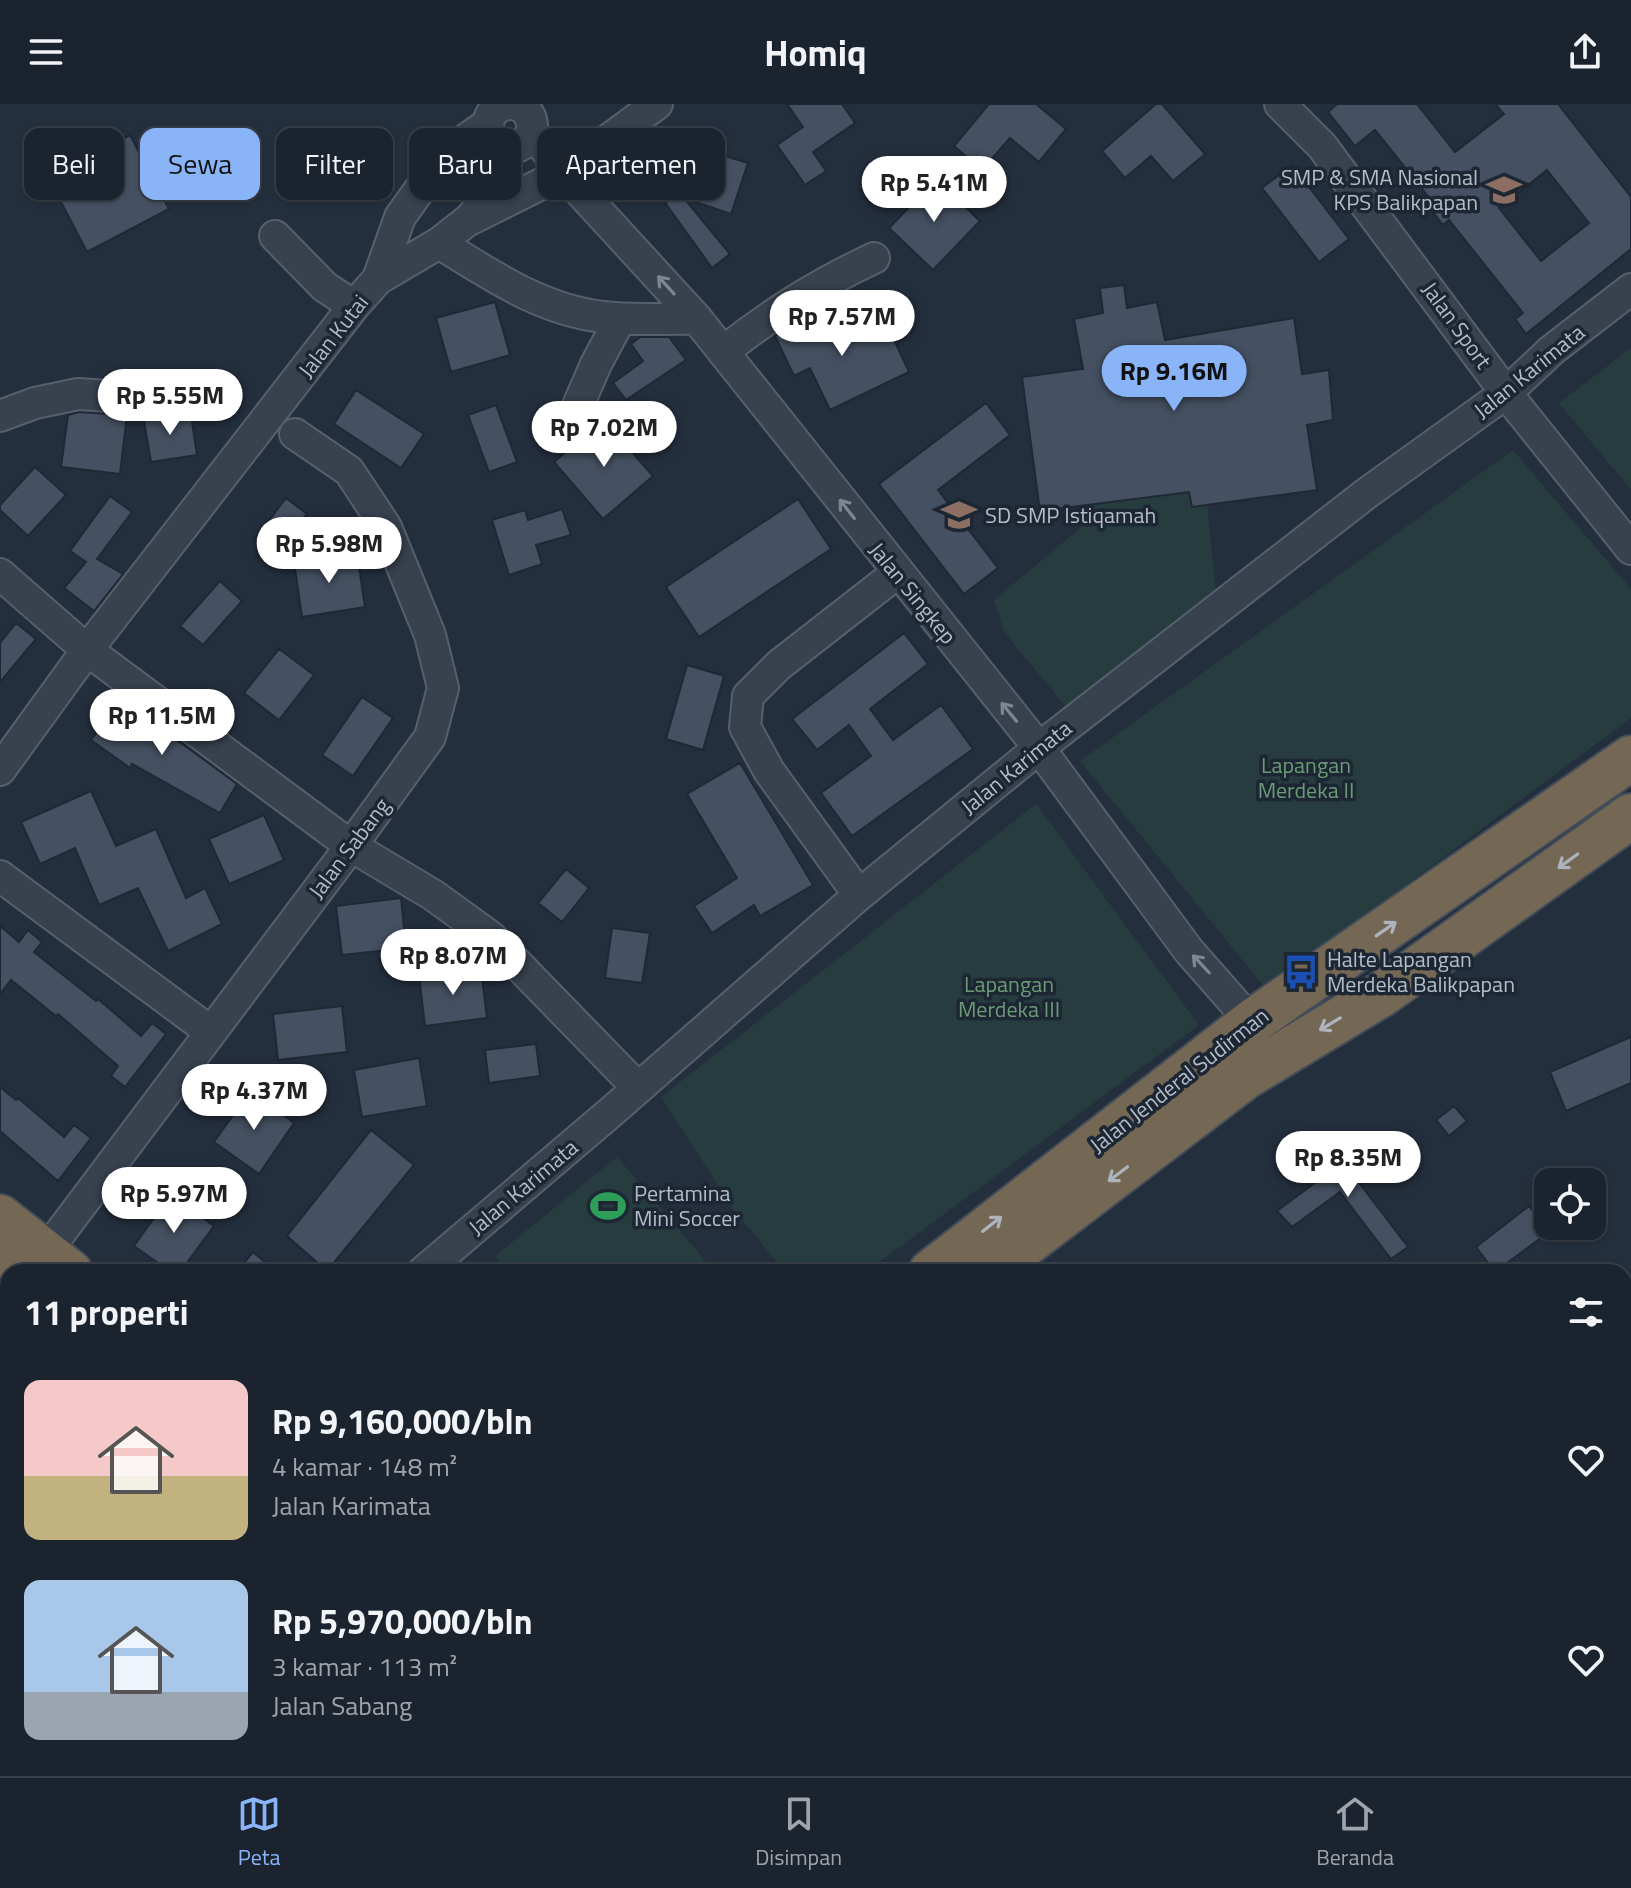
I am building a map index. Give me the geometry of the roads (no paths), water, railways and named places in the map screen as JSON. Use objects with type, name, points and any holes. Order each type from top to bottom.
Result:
[{"type":"highway","name":"Jalan Jenderal Sudirman","points":[[942,1264],[1265,1038],[1631,758]]},
{"type":"highway","name":"Jalan Jenderal Sudirman","points":[[998,1264],[1265,1038],[1382,994],[1631,816]]},
{"type":"highway","points":[[0,1217],[62,1256]]},
{"type":"street","name":"Jalan Kutai","points":[[624,128],[657,104]]},
{"type":"street","name":"Jalan Sport","points":[[1280,104],[1322,146],[1506,393],[1631,549]]},
{"type":"street","points":[[378,279],[400,217],[446,153],[500,110],[521,107],[531,117],[521,140]]},
{"type":"street","points":[[491,128],[500,110]]},
{"type":"street","name":"Jalan Singkep","points":[[521,140],[537,153]]},
{"type":"street","name":"Jalan Kutai","points":[[0,770],[87,650],[378,279],[439,243],[467,221],[537,186]]},
{"type":"street","points":[[467,221],[485,200]]},
{"type":"street","name":"Jalan Singkep","points":[[588,200],[697,319],[1039,748],[1189,951],[1265,1038]]},
{"type":"street","points":[[275,236],[325,287],[354,306]]},
{"type":"street","points":[[439,243],[516,290],[560,308],[620,319],[697,319]]},
{"type":"street","points":[[723,352],[772,313],[874,258]]},
{"type":"street","name":"Jalan Karimata","points":[[432,1264],[859,895],[1039,748],[1367,493],[1506,393],[1552,350],[1631,289]]},
{"type":"street","points":[[567,431],[596,364],[620,319]]},
{"type":"street","points":[[0,416],[35,403],[78,394],[173,400]]},
{"type":"street","name":"Jalan Sabang","points":[[62,1256],[211,1032],[430,737],[443,688],[430,635],[386,527],[349,471],[295,434]]},
{"type":"street","points":[[859,895],[769,771],[745,727],[748,696],[779,665],[897,573]]},
{"type":"street","points":[[0,574],[87,650],[351,846],[433,895],[491,937],[638,1088]]},
{"type":"street","points":[[0,876],[211,1032]]},
{"type":"place","name":"SMP & SMA Nasional KPS Balikpapan","points":[[1504,190]]},
{"type":"place","name":"SD SMP Istiqamah","points":[[959,515]]},
{"type":"place","name":"Halte Lapangan Merdeka Balikpapan","points":[[1301,972]]},
{"type":"place","name":"Pertamina Mini Soccer","points":[[608,1206]]},
{"type":"park label","name":"Lapangan Merdeka II","points":[[1306,778]]},
{"type":"park label","name":"Lapangan Merdeka III","points":[[1009,996]]}]
